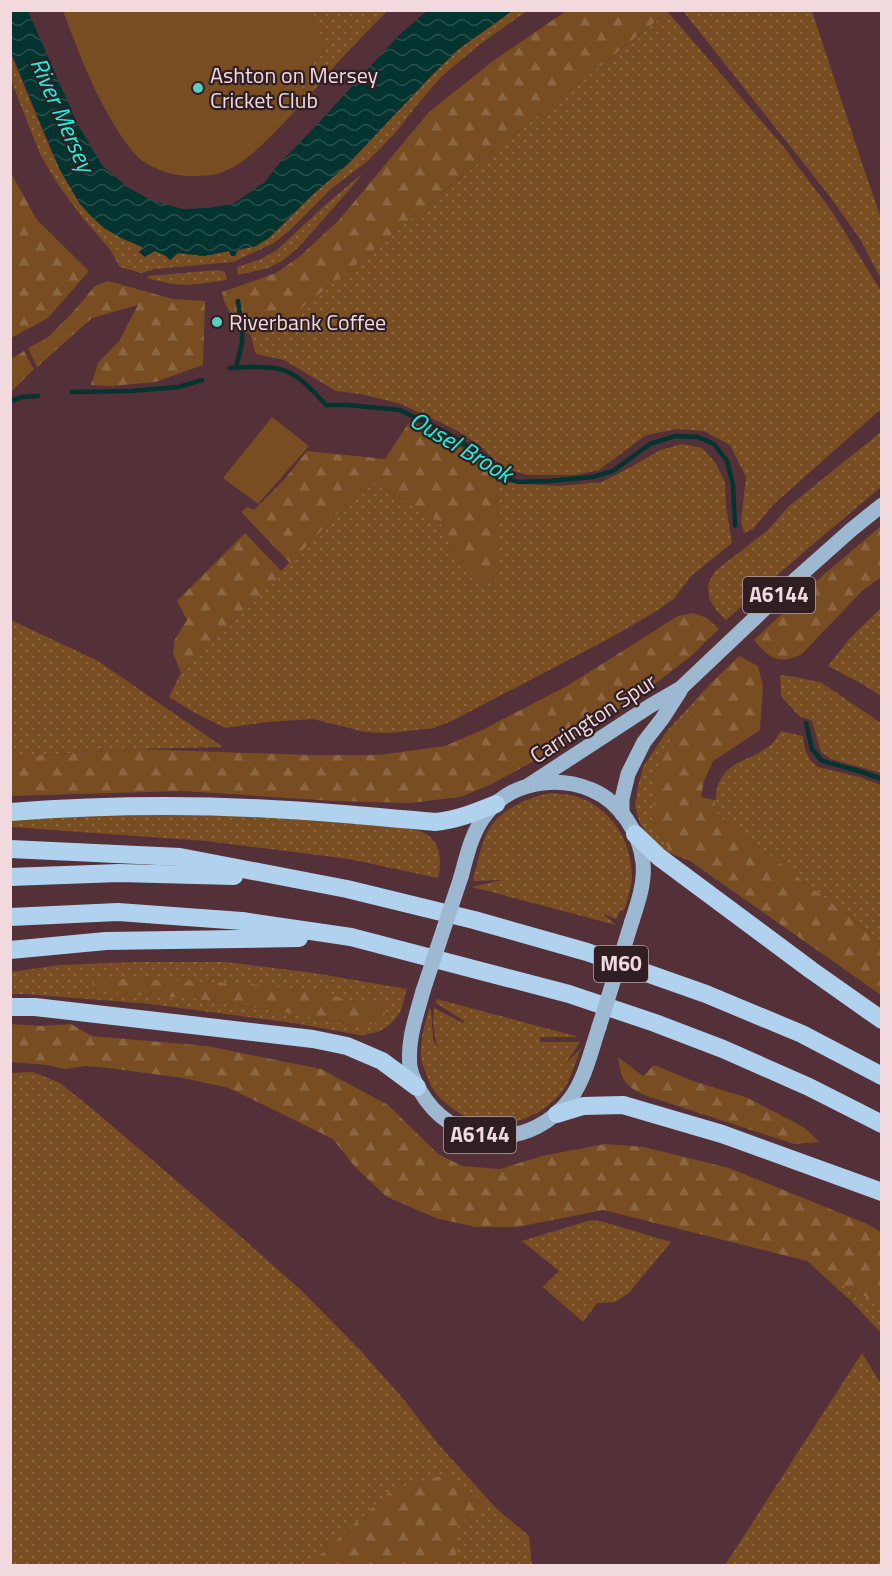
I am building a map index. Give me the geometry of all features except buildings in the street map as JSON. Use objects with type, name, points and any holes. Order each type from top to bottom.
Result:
[{"type":"highway","points":[[10,812],[171,806],[230,807],[435,822],[460,818],[496,804]]},
{"type":"highway","points":[[635,834],[659,857],[810,970],[882,1020]]},
{"type":"highway","name":"M60","points":[[10,849],[180,857],[347,890],[474,920],[587,952],[706,993],[802,1034],[882,1076]]},
{"type":"highway","name":"M60","points":[[10,878],[119,873],[243,876],[347,890]]},
{"type":"highway","name":"M60","points":[[10,916],[118,912],[242,921],[351,937],[568,994],[655,1023],[777,1073],[882,1124]]},
{"type":"highway","name":"M60","points":[[10,950],[106,941],[351,937]]},
{"type":"highway","points":[[10,1007],[35,1007],[313,1039],[347,1046],[382,1061],[417,1088]]},
{"type":"highway","points":[[557,1114],[583,1106],[623,1105],[722,1134],[882,1192]]},
{"type":"main road","name":"Carrington Spur","points":[[529,785],[681,688],[797,578],[882,505]]},
{"type":"main road","name":"Carrington Spur","points":[[622,814],[624,787],[632,766],[644,742],[662,719],[681,688]]},
{"type":"main road","name":"A6144","points":[[549,782],[593,790],[608,800],[622,814],[635,834],[643,865],[640,895],[580,1082],[571,1098],[557,1114],[543,1124],[530,1130],[497,1137],[483,1136],[458,1128],[432,1108],[417,1088],[411,1069],[409,1041],[423,991],[477,830],[487,812],[496,804],[529,785],[549,782]]},
{"type":"green space","name":"Ashton on Mersey Cricket Club","points":[[63,11],[311,11],[324,52],[296,81],[310,95],[259,148],[225,171],[188,176],[146,164],[124,141],[93,85]]},
{"type":"green space","points":[[311,11],[387,11],[310,95],[296,82],[324,52]]},
{"type":"green space","points":[[512,11],[527,11],[479,45],[442,76],[396,132],[369,160],[332,188],[274,243],[233,262],[155,269],[141,273],[120,267],[109,248],[57,183],[40,154],[11,80],[10,52],[51,151],[80,204],[121,238],[155,251],[170,260],[178,253],[204,256],[230,251],[231,256],[238,250],[256,246],[281,227],[310,197],[348,164],[460,48]]},
{"type":"green space","points":[[566,11],[669,11],[263,339],[245,332],[238,299],[235,300],[240,328],[237,327],[222,292],[276,273],[299,257],[339,220],[429,112],[493,61]]},
{"type":"green space","points":[[683,11],[812,11],[881,218],[881,279],[860,239],[828,194]]},
{"type":"green space","points":[[668,12],[782,145],[833,213],[881,291],[881,409],[773,505],[753,529],[744,533],[741,522],[746,477],[730,445],[704,431],[677,429],[646,435],[599,470],[575,475],[528,475],[503,468],[483,448],[456,430],[401,404],[361,394],[336,391],[284,360],[256,354],[250,333],[263,338]]},
{"type":"green space","points":[[11,173],[37,220],[89,271],[48,318],[11,338]]},
{"type":"green space","points":[[363,173],[299,247],[282,261],[268,268],[238,275],[237,267],[261,259],[277,250]]},
{"type":"green space","points":[[223,271],[227,280],[187,285],[148,278],[148,276]]},
{"type":"green space","points":[[108,281],[173,299],[205,301],[203,365],[155,382],[112,386],[91,385],[98,363],[119,341],[138,305],[92,318],[37,367],[28,348],[47,338],[95,286]]},
{"type":"green space","points":[[24,351],[34,369],[11,392],[11,359]]},
{"type":"green space","points":[[272,417],[309,446],[258,504],[223,478]]},
{"type":"green space","points":[[410,421],[446,438],[481,460],[497,482],[498,568],[495,581],[484,584],[471,574],[455,554],[441,523],[370,480],[290,563],[241,512],[247,507],[254,510],[284,480],[307,451],[385,459]]},
{"type":"green space","points":[[881,432],[881,487],[726,620],[709,598],[708,584],[715,571],[768,530],[789,506]]},
{"type":"green space","points":[[682,444],[702,448],[715,462],[725,482],[726,507],[732,543],[691,576],[674,599],[655,612],[454,720],[434,728],[389,733],[365,732],[313,719],[225,728],[169,697],[181,673],[370,480],[441,523],[455,554],[496,519],[497,482],[558,486],[602,482],[660,450]]},
{"type":"green space","points":[[881,526],[881,577],[862,591],[802,654],[781,659],[765,652],[754,640],[822,576]]},
{"type":"green space","points":[[245,533],[283,573],[181,673],[173,653],[175,639],[187,620],[177,601]]},
{"type":"green space","points":[[881,608],[881,696],[828,666],[850,638]]},
{"type":"green space","points":[[693,613],[707,618],[719,629],[691,656],[646,691],[556,749],[490,785],[460,797],[410,803],[334,801],[183,791],[11,796],[11,757],[138,749],[379,755],[445,746],[482,730],[567,686],[678,616]]},
{"type":"green space","points":[[11,620],[98,661],[223,747],[138,749],[11,757]]},
{"type":"green space","points":[[739,656],[758,666],[763,686],[760,730],[713,761],[704,781],[701,797],[715,800],[717,815],[881,941],[881,995],[690,861],[672,854],[655,826],[653,815],[655,782],[663,754],[679,726],[711,683]]},
{"type":"green space","points":[[780,675],[822,683],[881,723],[881,773],[831,759],[821,752],[812,721],[799,716],[781,696]]},
{"type":"green space","points":[[711,683],[679,726],[663,754],[653,815],[655,826],[672,854],[662,853],[640,824],[635,806],[643,767],[667,731]]},
{"type":"green space","points":[[781,731],[803,736],[810,760],[818,767],[881,785],[881,941],[717,815],[716,791],[721,778],[739,762],[768,747]]},
{"type":"green space","points":[[551,793],[575,796],[590,802],[610,818],[623,838],[631,862],[632,875],[628,898],[624,911],[621,910],[616,919],[602,913],[616,925],[472,887],[502,880],[474,881],[473,878],[485,837],[496,820],[522,802]]},
{"type":"green space","points":[[112,815],[246,815],[415,830],[433,840],[439,851],[438,878],[349,859],[206,841],[11,827],[11,819]]},
{"type":"green space","points":[[226,962],[314,973],[407,989],[401,1009],[392,1022],[378,1032],[366,1035],[150,1004],[11,994],[10,972],[60,965]],"holes":[[[319,991],[362,1004],[382,1004],[355,1026],[313,1017],[196,999]]]},
{"type":"green space","points":[[93,978],[238,983],[319,991],[362,1004],[382,1004],[385,1015],[374,1024],[355,1026],[313,1017],[196,999],[102,992],[93,986]]},
{"type":"green space","points":[[437,999],[579,1037],[540,1037],[540,1042],[580,1042],[566,1063],[581,1048],[564,1089],[535,1114],[507,1123],[477,1121],[449,1106],[435,1091],[425,1071],[421,1058],[422,1037],[429,1009],[431,1009],[433,1039],[437,1049],[433,1022],[434,1008],[463,1023],[464,1021],[436,1003]]},
{"type":"green space","points":[[10,1024],[40,1026],[71,1024],[92,1036],[207,1046],[321,1069],[388,1105],[438,1154],[462,1166],[500,1169],[542,1156],[605,1144],[644,1147],[729,1168],[865,1223],[881,1232],[881,1305],[844,1286],[807,1261],[603,1210],[517,1227],[475,1227],[436,1218],[387,1197],[356,1168],[333,1139],[229,1088],[183,1078],[108,1068],[86,1066],[65,1069],[11,1062]]},
{"type":"green space","points":[[618,1057],[643,1076],[654,1065],[693,1081],[748,1098],[805,1128],[819,1142],[794,1144],[644,1095],[632,1088],[625,1080]]},
{"type":"green space","points":[[33,1072],[60,1083],[96,1112],[302,1291],[361,1351],[400,1395],[439,1445],[496,1508],[529,1536],[532,1565],[11,1565],[10,1073]]},
{"type":"green space","points":[[591,1220],[671,1242],[629,1293],[615,1302],[597,1303],[583,1322],[543,1287],[559,1271],[522,1241]]},
{"type":"green space","points":[[807,1261],[844,1286],[881,1305],[881,1333],[850,1300]]},
{"type":"green space","points":[[862,1353],[881,1384],[881,1565],[725,1565]]},
{"type":"green space","points":[[449,1474],[485,1503],[455,1530],[457,1565],[309,1565],[393,1489]]},
{"type":"water","name":"River Mersey","points":[[10,11],[28,11],[78,125],[102,165],[127,187],[153,201],[183,209],[233,204],[265,182],[277,166],[398,36],[427,11],[512,11],[460,48],[348,164],[310,197],[269,238],[256,246],[238,250],[235,256],[231,256],[229,251],[204,256],[178,253],[170,260],[155,251],[145,257],[139,252],[142,247],[104,228],[80,204],[60,170],[11,52]]},
{"type":"waterway","points":[[236,367],[242,343],[238,301]]},
{"type":"waterway","name":"Ousel Brook","points":[[230,368],[266,367],[286,371],[303,382],[326,405],[400,410],[445,432],[484,457],[500,475],[518,482],[593,477],[613,471],[650,444],[675,436],[698,437],[714,444],[727,461],[733,485],[735,526]]},
{"type":"waterway","points":[[72,392],[179,387],[202,380]]},
{"type":"waterway","points":[[10,401],[22,397],[38,396]]},
{"type":"waterway","name":"Ousel Brook","points":[[806,723],[812,749],[822,761],[882,779]]},
{"type":"place","name":"Ashton on Mersey Cricket Club","points":[[198,88]]},
{"type":"place","name":"Riverbank Coffee","points":[[217,322]]}]
